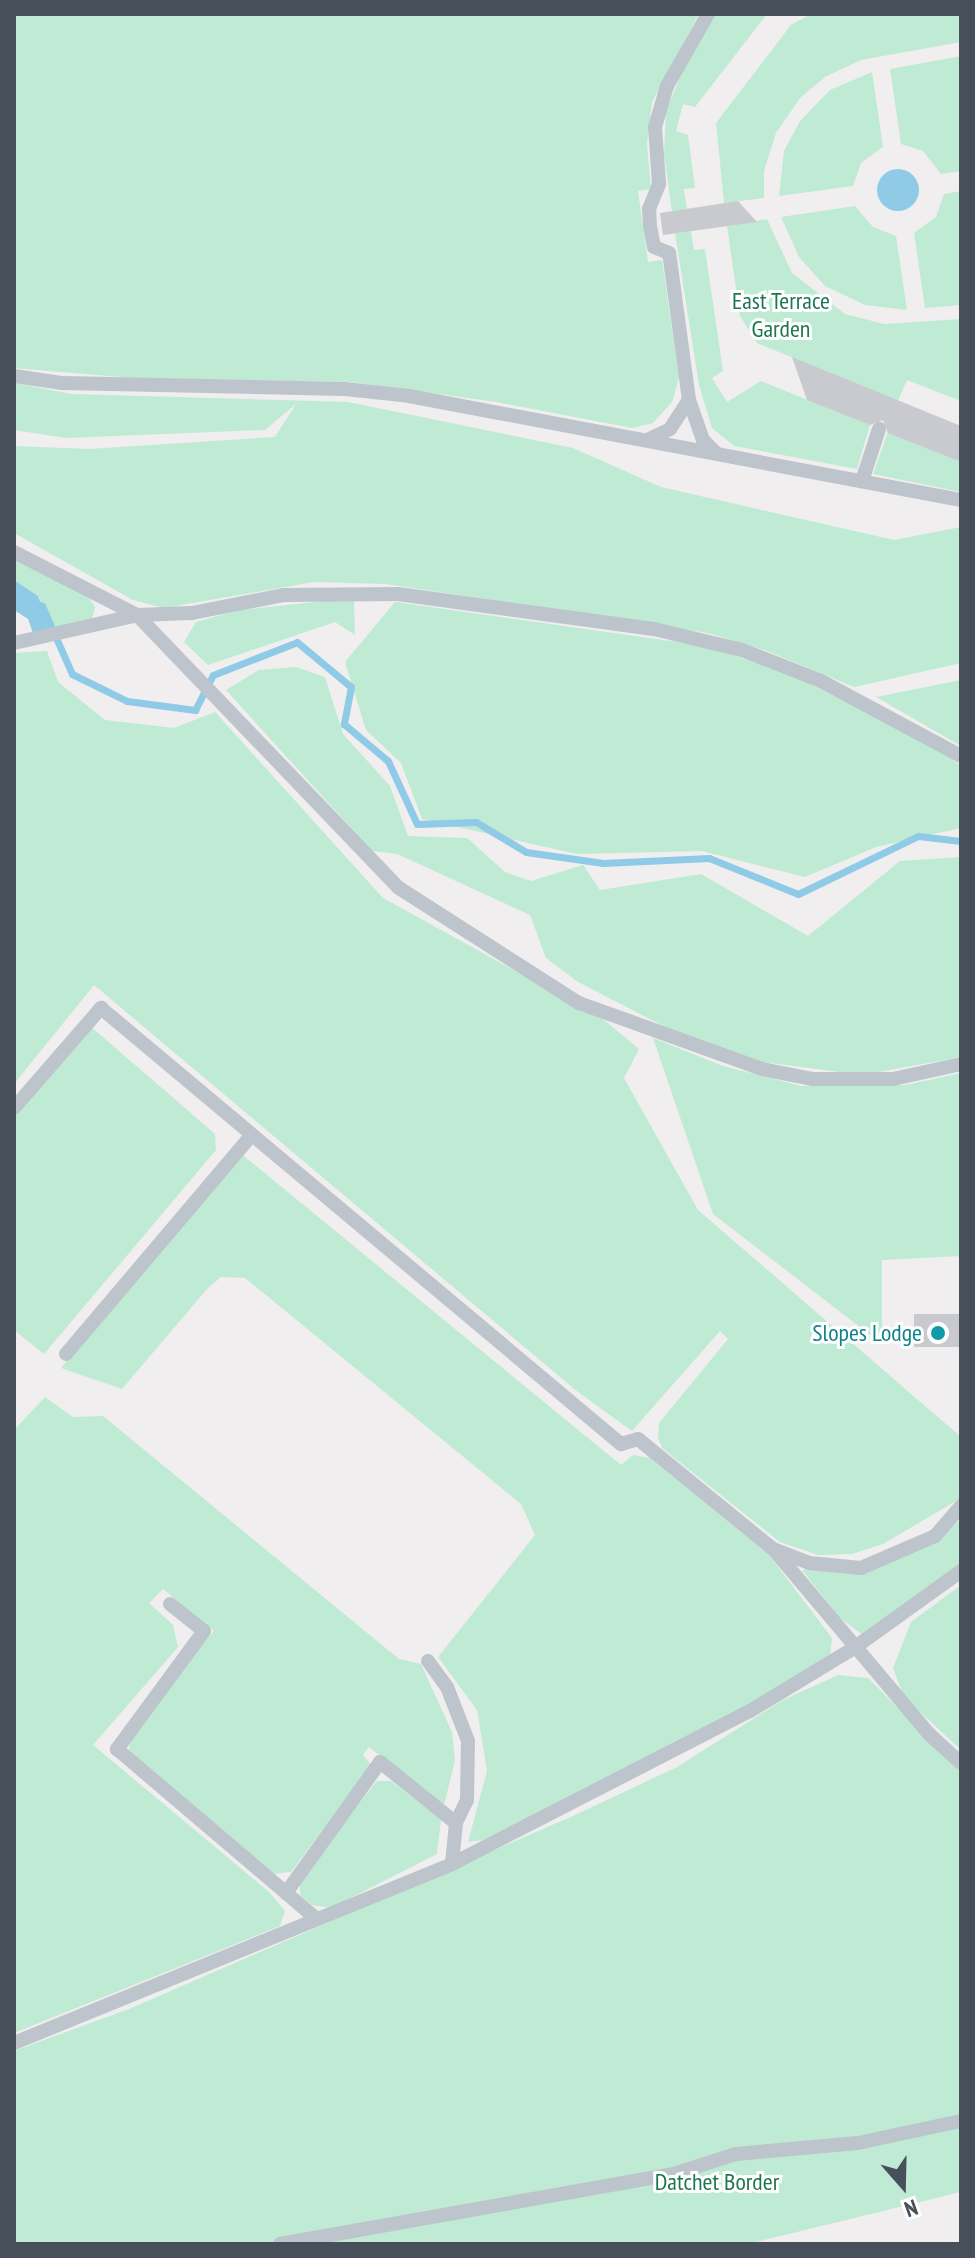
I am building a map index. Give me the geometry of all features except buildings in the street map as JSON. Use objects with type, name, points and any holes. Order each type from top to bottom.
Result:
[{"type":"lane","points":[[708,14],[678,62],[660,106],[655,136],[659,184],[649,209],[654,247],[669,253],[689,400],[703,440],[715,452]]},
{"type":"lane","points":[[14,376],[109,385],[345,389],[473,405],[961,500]]},
{"type":"lane","points":[[648,439],[670,429],[689,400]]},
{"type":"lane","points":[[862,481],[879,429]]},
{"type":"lane","points":[[14,552],[137,615],[399,888],[579,1003],[762,1069],[813,1079],[893,1079],[961,1064]]},
{"type":"lane","points":[[14,643],[137,615],[192,613],[284,595],[361,591],[654,629],[782,664],[961,756]]},
{"type":"lane","points":[[14,1108],[101,1008],[621,1444],[638,1439],[773,1549],[854,1648],[961,1763]]},
{"type":"lane","points":[[66,1354],[252,1135]]},
{"type":"lane","points":[[773,1549],[809,1563],[861,1568],[935,1536],[961,1506]]},
{"type":"lane","points":[[14,2043],[452,1864],[750,1711],[854,1648],[961,1571]]},
{"type":"lane","points":[[170,1604],[204,1631],[117,1749],[317,1919]]},
{"type":"lane","points":[[428,1661],[447,1687],[468,1741],[467,1800],[456,1823],[452,1864]]},
{"type":"lane","points":[[286,1893],[380,1762],[456,1823]]},
{"type":"lane","points":[[280,2244],[677,2173],[736,2154],[858,2143],[961,2121]]},
{"type":"green space","points":[[14,14],[699,14],[652,102],[647,144],[651,189],[638,191],[648,262],[662,260],[679,378],[672,402],[653,423],[632,428],[496,402],[352,382],[133,378],[14,368]]},
{"type":"green space","points":[[715,14],[767,14],[695,107],[683,104],[676,131],[688,135],[695,188],[684,189],[687,209],[672,212],[664,154],[666,112],[685,64]]},
{"type":"green space","points":[[811,14],[961,14],[961,42],[861,60],[825,77],[800,98],[776,133],[764,171],[764,198],[724,203],[716,123],[791,25]]},
{"type":"green space","points":[[961,56],[961,171],[941,174],[923,151],[901,144],[890,69]]},
{"type":"green space","points":[[872,72],[883,147],[861,163],[853,186],[779,196],[784,151],[800,121],[830,90]]},
{"type":"green space","points":[[961,191],[961,305],[925,308],[914,233],[936,217],[944,194]]},
{"type":"green space","name":"East Terrace Garden","points":[[855,206],[873,227],[896,236],[907,310],[865,305],[825,286],[799,257],[781,217]]},
{"type":"green space","name":"East Terrace Garden","points":[[767,219],[792,273],[845,314],[884,324],[961,319],[961,401],[907,380],[898,401],[757,343],[740,316],[727,226]]},
{"type":"green space","points":[[691,231],[694,250],[705,249],[723,371],[712,378],[727,402],[761,381],[870,425],[857,469],[734,446],[712,428],[699,385],[675,233]]},
{"type":"green space","points":[[14,383],[72,394],[348,402],[573,448],[661,487],[894,540],[961,527],[961,663],[854,687],[767,651],[708,633],[386,584],[314,582],[164,608],[133,600],[14,533],[14,446],[89,449],[275,437],[296,404],[265,430],[66,438],[14,430]]},
{"type":"green space","points":[[888,432],[961,462],[961,492],[873,474]]},
{"type":"green space","points":[[14,557],[89,598],[95,607],[92,619],[49,630],[38,596],[14,580]]},
{"type":"green space","points":[[354,598],[355,635],[335,622],[208,665],[184,642],[196,622],[240,610]]},
{"type":"green space","points":[[395,602],[706,646],[795,676],[943,752],[961,766],[961,828],[876,847],[805,877],[702,851],[577,854],[422,819],[401,763],[366,730],[345,662]]},
{"type":"green space","points":[[47,651],[58,682],[105,720],[174,728],[215,712],[383,898],[604,1020],[639,1049],[624,1078],[698,1210],[961,1437],[961,1498],[883,1544],[852,1554],[818,1555],[780,1542],[662,1448],[658,1438],[659,1423],[728,1339],[720,1331],[632,1431],[578,1392],[94,985],[14,1084],[14,653]]},
{"type":"green space","points":[[296,667],[325,677],[343,734],[390,786],[408,836],[467,838],[505,872],[531,881],[583,865],[600,890],[701,874],[808,936],[900,861],[961,857],[961,1057],[863,1075],[762,1062],[677,1033],[578,982],[546,958],[530,915],[397,854],[372,851],[226,690],[259,670]]},
{"type":"green space","points":[[961,680],[961,746],[876,697]]},
{"type":"green space","points":[[89,1025],[215,1134],[216,1150],[44,1354],[14,1330],[14,1107]]},
{"type":"green space","points":[[653,1038],[723,1066],[801,1086],[906,1085],[961,1073],[961,1256],[882,1260],[882,1344],[713,1214]]},
{"type":"green space","points":[[239,1152],[621,1465],[633,1455],[650,1458],[769,1555],[832,1638],[830,1657],[656,1759],[483,1840],[468,1842],[487,1771],[477,1710],[438,1657],[535,1535],[521,1504],[245,1278],[221,1277],[207,1289],[122,1389],[61,1368]]},
{"type":"green space","points":[[45,1397],[73,1417],[103,1416],[399,1659],[421,1664],[452,1732],[455,1761],[444,1805],[369,1747],[363,1755],[371,1765],[291,1872],[271,1874],[132,1761],[126,1732],[214,1631],[163,1589],[149,1603],[173,1625],[178,1647],[93,1745],[269,1892],[285,1911],[280,1926],[14,2033],[14,1430]]},
{"type":"green space","points":[[961,1520],[961,1569],[863,1635],[840,1618],[802,1570],[870,1564]]},
{"type":"green space","points":[[961,1585],[961,1750],[904,1697],[893,1668],[911,1622]]},
{"type":"green space","name":"Datchet Border","points":[[838,1675],[868,1678],[961,1771],[961,2192],[748,2244],[14,2244],[14,2051],[129,2009],[575,1815],[677,1767],[783,1700]]},
{"type":"green space","points":[[377,1781],[391,1781],[441,1819],[437,1854],[331,1908],[312,1905],[300,1895],[300,1877]]},
{"type":"water","points":[[898,169],[913,175],[919,190],[913,205],[898,211],[883,205],[877,190],[883,175]]},
{"type":"water","points":[[14,580],[38,596],[49,630],[33,633],[28,619],[14,610]]},
{"type":"waterway","points":[[34,602],[42,606],[72,674],[127,701],[195,710],[213,675],[297,642],[351,687],[344,724],[388,761],[417,824],[476,822],[526,852],[603,863],[709,858],[798,894],[918,836],[961,841]]},
{"type":"place","name":"Slopes Lodge","points":[[938,1333]]}]
